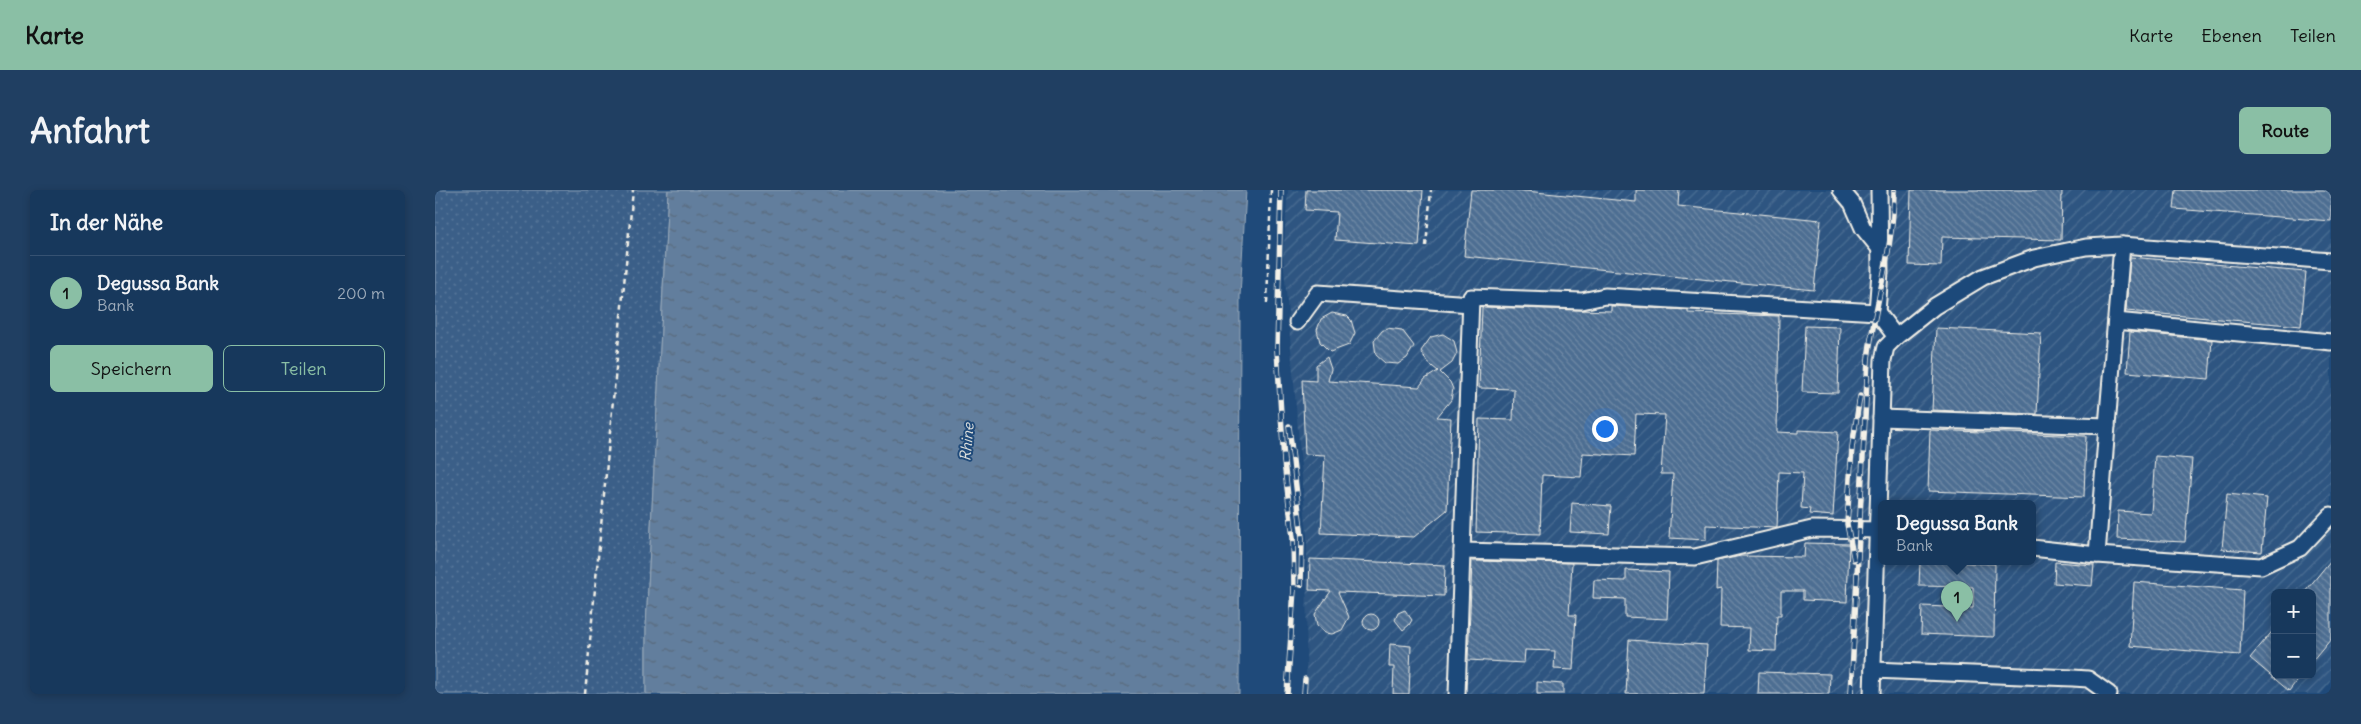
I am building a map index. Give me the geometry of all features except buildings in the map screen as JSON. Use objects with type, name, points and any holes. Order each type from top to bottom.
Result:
[{"type":"street","points":[[1841,190],[1852,203],[1863,228],[1880,249]]},
{"type":"street","points":[[1879,190],[1880,272],[1877,312],[1896,336]]},
{"type":"street","points":[[2097,555],[2122,245]]},
{"type":"street","points":[[1880,500],[1883,360],[1886,346],[1935,306],[1990,275],[2050,254],[2086,247],[2122,245],[2331,261]]},
{"type":"street","points":[[1297,322],[1318,293],[1471,304]]},
{"type":"street","points":[[1457,694],[1471,297],[1583,301],[1605,296],[1877,312]]},
{"type":"street","points":[[2116,321],[2331,342]]},
{"type":"street","points":[[1881,418],[2107,426]]},
{"type":"street","points":[[2036,548],[2097,555],[2261,566],[2300,548],[2331,514]]},
{"type":"street","points":[[1462,551],[1695,557],[1812,529],[1878,530]]},
{"type":"street","points":[[1872,694],[1878,565]]},
{"type":"street","points":[[1873,670],[2088,679],[2109,694]]},
{"type":"path","points":[[585,694],[633,190]]},
{"type":"path","points":[[1267,303],[1271,190]]},
{"type":"path","points":[[1426,246],[1431,190]]},
{"type":"shaded area","points":[[435,190],[668,190],[646,627],[646,694],[435,694]]},
{"type":"shaded area","points":[[1288,190],[2331,190],[2331,682],[2321,694],[1306,694],[1307,535],[1283,256]]},
{"type":"water","name":"Rhine","points":[[668,190],[1246,190],[1240,296],[1239,694],[646,694],[646,627]]},
{"type":"railway","points":[[1281,190],[1277,350],[1284,462],[1293,538],[1294,589],[1287,694]]},
{"type":"railway","points":[[1851,694],[1868,359],[1888,254],[1894,190]]},
{"type":"railway","points":[[1854,560],[1847,524],[1852,447],[1860,396]]},
{"type":"railway","points":[[1289,426],[1302,538],[1301,585]]},
{"type":"railway","points":[[1304,694],[1305,679]]},
{"type":"place","name":"Degussa Bank","points":[[1957,622]]}]
